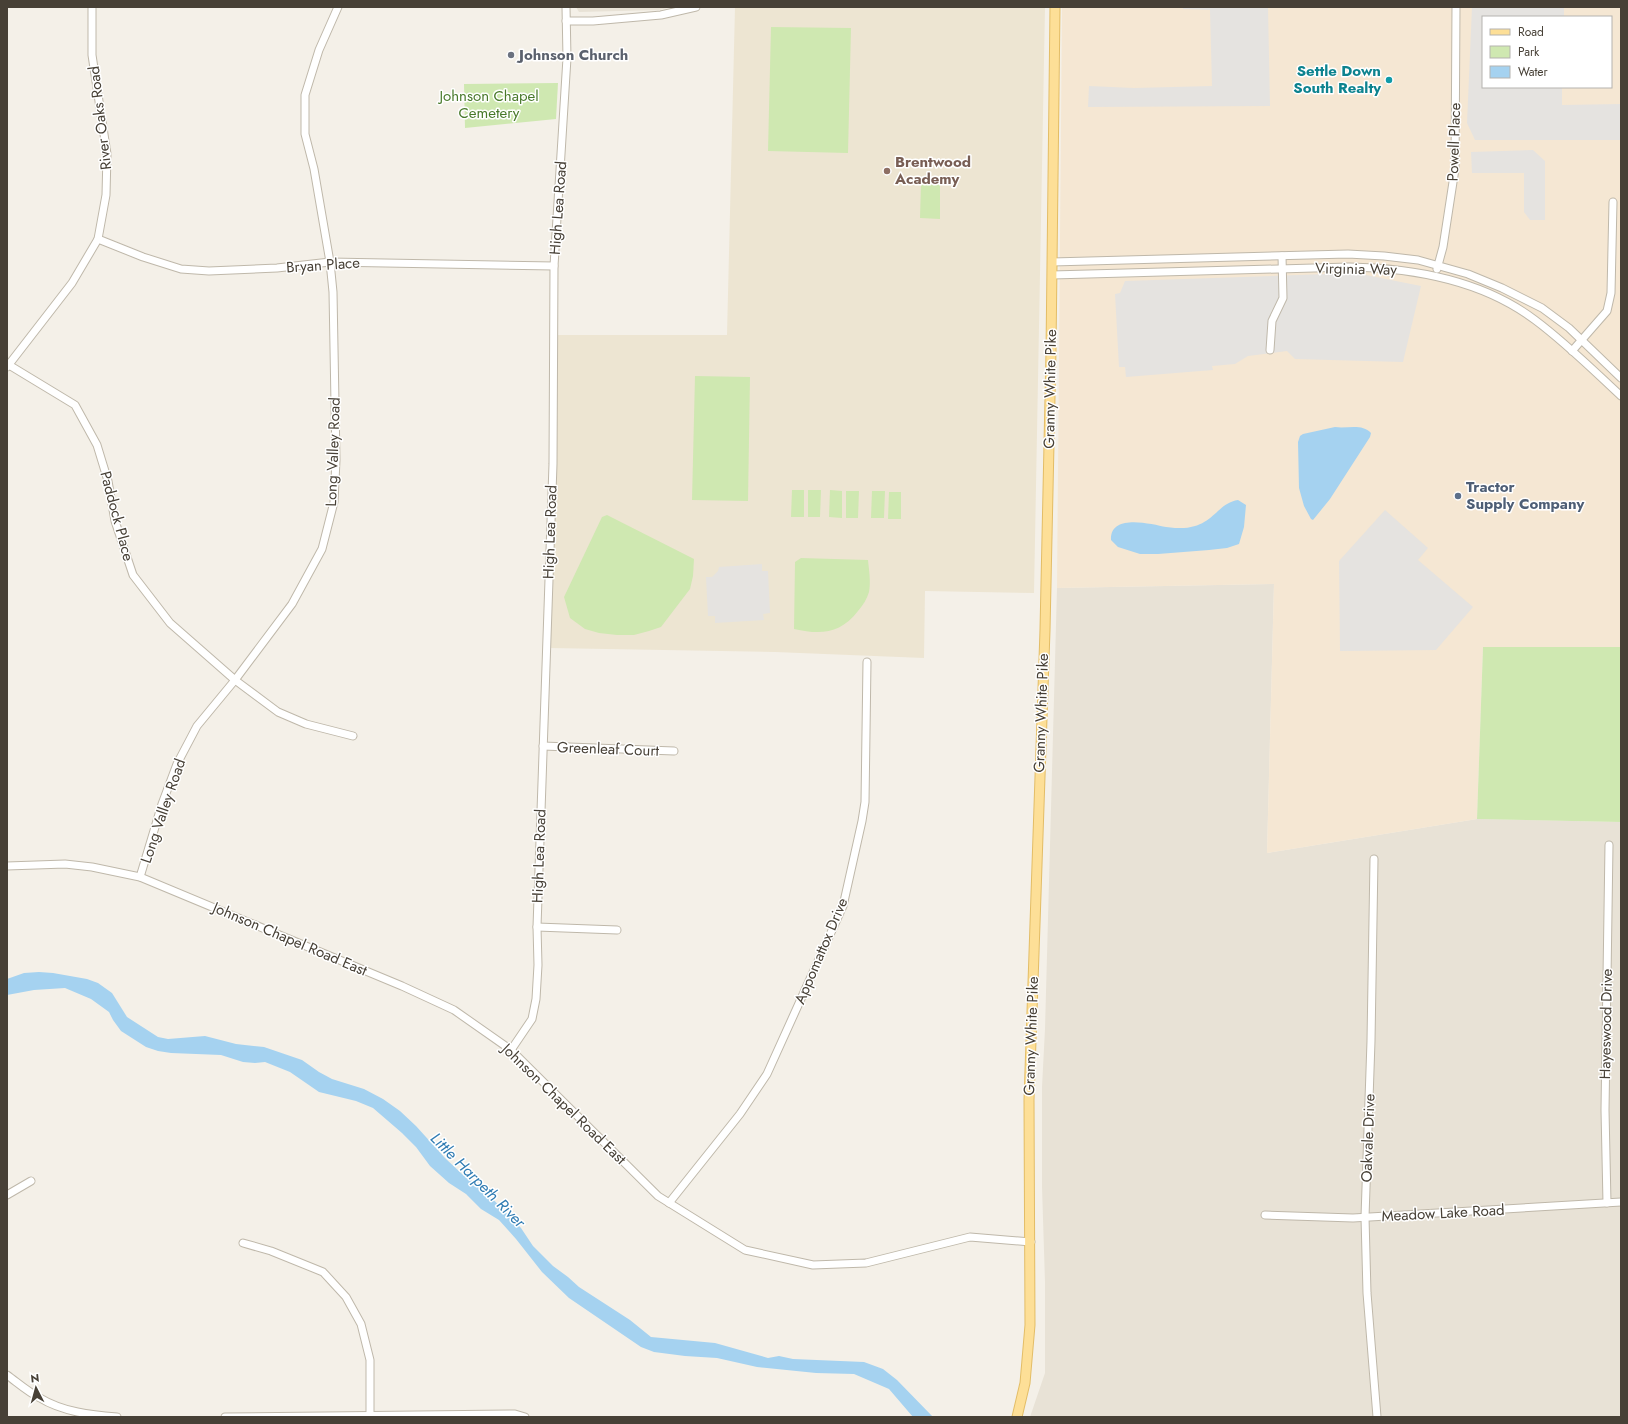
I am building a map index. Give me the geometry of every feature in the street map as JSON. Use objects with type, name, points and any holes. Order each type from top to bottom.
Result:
[{"type":"main road","name":"Granny White Pike","points":[[1017,1417],[1025,1383],[1029,1354],[1030,1325],[1031,1242],[1029,1100],[1045,630],[1052,275],[1055,7]]},
{"type":"street","name":"River Oaks Road","points":[[8,366],[72,283],[98,239],[106,195],[107,154],[92,55],[92,7]]},
{"type":"street","name":"Long Valley Road","points":[[140,877],[162,804],[177,764],[197,726],[235,680],[292,604],[322,549],[334,502],[336,460],[333,292],[330,262],[314,169],[305,134],[305,94],[319,50],[338,7]]},
{"type":"street","name":"High Lea Road","points":[[511,1050],[532,1019],[536,999],[538,965],[537,927],[553,464],[554,266],[567,58],[566,7]]},
{"type":"street","points":[[566,21],[593,21],[661,15],[696,7]]},
{"type":"street","name":"Powell Place","points":[[1435,276],[1443,247],[1455,169],[1456,7]]},
{"type":"street","points":[[1572,350],[1607,311],[1611,293],[1613,202]]},
{"type":"street","name":"Bryan Place","points":[[98,239],[143,257],[181,269],[209,271],[277,268],[330,262],[554,266]]},
{"type":"street","name":"Virginia Way","points":[[1052,262],[1348,254],[1418,260],[1438,265],[1488,282],[1542,308],[1569,328],[1621,378]]},
{"type":"street","points":[[1270,350],[1272,322],[1283,298],[1282,256]]},
{"type":"street","name":"Virginia Way","points":[[1052,275],[1282,269],[1382,268],[1414,271],[1477,289],[1506,302],[1534,319],[1572,350],[1621,396]]},
{"type":"street","name":"Paddock Place","points":[[8,366],[75,405],[97,445],[108,481],[115,521],[133,575],[170,624],[235,680],[278,712],[306,724],[353,736]]},
{"type":"street","name":"Appomattox Drive","points":[[669,1203],[740,1114],[767,1074],[843,906],[865,802],[867,662]]},
{"type":"street","name":"Greenleaf Court","points":[[543,746],[674,751]]},
{"type":"street","name":"Hayeswood Drive","points":[[1607,1203],[1605,1110],[1609,845]]},
{"type":"street","name":"Oakvale Drive","points":[[1374,859],[1371,1041],[1365,1217],[1367,1293],[1377,1417]]},
{"type":"street","name":"Johnson Chapel Road East","points":[[7,866],[65,864],[92,867],[140,877],[408,989],[454,1010],[511,1050],[658,1196],[745,1250],[813,1266],[866,1263],[970,1236],[1031,1242]]},
{"type":"street","points":[[537,927],[617,930]]},
{"type":"street","points":[[7,1195],[31,1181]]},
{"type":"street","name":"Meadow Lake Road","points":[[1265,1215],[1365,1217],[1621,1202]]},
{"type":"street","points":[[243,1243],[271,1250],[323,1272],[346,1297],[361,1324],[370,1360],[370,1416]]},
{"type":"street","points":[[7,1375],[40,1398],[73,1414],[117,1417]]},
{"type":"street","points":[[225,1417],[514,1414],[525,1417]]},
{"type":"shaded area","points":[[576,7],[672,7],[659,10],[579,12]]},
{"type":"shaded area","name":"Brentwood Academy","points":[[735,7],[1045,7],[1034,593],[925,591],[924,658],[775,652],[549,648],[554,335],[727,335]]},
{"type":"shaded area","points":[[1062,7],[1621,7],[1621,647],[1483,647],[1477,819],[1267,853],[1274,584],[1057,588]]},
{"type":"shaded area","points":[[1183,7],[1268,7],[1270,106],[1088,107],[1089,86],[1134,88],[1212,86],[1210,10],[1183,9]]},
{"type":"shaded area","points":[[1472,7],[1564,7],[1564,16],[1482,16],[1482,88],[1562,88],[1562,105],[1621,104],[1621,140],[1475,140],[1467,123]]},
{"type":"shaded area","points":[[1533,150],[1545,161],[1545,220],[1530,220],[1524,212],[1524,173],[1472,173],[1471,152]]},
{"type":"shaded area","points":[[1356,273],[1421,286],[1403,362],[1295,359],[1287,351],[1248,356],[1235,364],[1212,366],[1213,370],[1126,377],[1125,367],[1119,367],[1115,294],[1120,293],[1125,281]]},
{"type":"shaded area","points":[[1385,510],[1428,548],[1418,560],[1473,607],[1436,650],[1340,651],[1339,561]]},
{"type":"shaded area","points":[[762,564],[762,571],[768,571],[770,613],[763,614],[764,620],[715,623],[715,616],[708,616],[706,577],[712,577],[718,571],[719,567]]},
{"type":"shaded area","points":[[1274,584],[1267,853],[1477,819],[1621,822],[1621,1417],[1030,1417],[1045,1373],[1042,1087],[1045,1029],[1057,588]]},
{"type":"green space","points":[[771,27],[851,28],[848,153],[768,151]]},
{"type":"green space","name":"Johnson Chapel Cemetery","points":[[558,83],[556,119],[465,128],[464,84]]},
{"type":"green space","points":[[921,183],[940,183],[940,219],[920,218]]},
{"type":"green space","points":[[695,376],[750,377],[748,501],[692,500]]},
{"type":"green space","points":[[792,490],[804,490],[804,517],[791,517]]},
{"type":"green space","points":[[808,490],[821,490],[820,517],[808,517]]},
{"type":"green space","points":[[830,490],[842,491],[842,518],[829,517]]},
{"type":"green space","points":[[846,491],[859,491],[858,518],[846,518]]},
{"type":"green space","points":[[872,491],[885,491],[884,518],[871,518]]},
{"type":"green space","points":[[889,492],[901,492],[901,519],[888,519]]},
{"type":"green space","points":[[607,515],[694,559],[693,576],[690,589],[661,627],[634,635],[617,635],[599,633],[585,629],[570,618],[564,597],[602,517]]},
{"type":"green space","points":[[801,558],[868,560],[870,588],[868,595],[865,602],[851,619],[829,631],[813,632],[794,629],[795,562]]},
{"type":"green space","points":[[1483,647],[1621,647],[1621,822],[1477,819]]},
{"type":"water","points":[[1335,427],[1359,427],[1371,433],[1370,437],[1330,499],[1313,520],[1304,506],[1299,488],[1298,442],[1300,436],[1303,434]]},
{"type":"water","points":[[1238,500],[1246,505],[1244,527],[1239,544],[1227,548],[1158,554],[1140,554],[1118,547],[1111,540],[1112,532],[1117,526],[1124,523],[1132,522],[1175,528],[1194,526],[1209,519],[1225,505]]},
{"type":"water","points":[[39,972],[87,979],[98,983],[112,993],[127,1017],[158,1037],[168,1039],[205,1036],[236,1044],[264,1047],[302,1060],[332,1079],[364,1089],[383,1099],[400,1111],[416,1126],[445,1158],[462,1174],[482,1188],[521,1228],[533,1246],[553,1266],[579,1287],[630,1320],[651,1337],[715,1343],[768,1358],[779,1356],[793,1359],[864,1362],[883,1369],[897,1380],[933,1417],[913,1417],[889,1389],[854,1374],[816,1373],[757,1367],[717,1358],[654,1352],[641,1347],[569,1298],[542,1272],[499,1220],[481,1209],[466,1194],[449,1183],[430,1166],[416,1147],[402,1133],[373,1108],[356,1101],[319,1092],[290,1072],[265,1062],[243,1062],[221,1055],[171,1053],[146,1047],[121,1031],[109,1012],[91,999],[65,988],[34,990],[7,995],[7,979],[24,973]]},
{"type":"place","name":"Johnson Church","points":[[511,55]]},
{"type":"place","name":"Settle Down South Realty","points":[[1389,80]]},
{"type":"place","name":"Brentwood Academy","points":[[887,171]]},
{"type":"place","name":"Tractor Supply Company","points":[[1458,496]]},
{"type":"water label","name":"Little Harpeth River","points":[[478,1180]]}]
